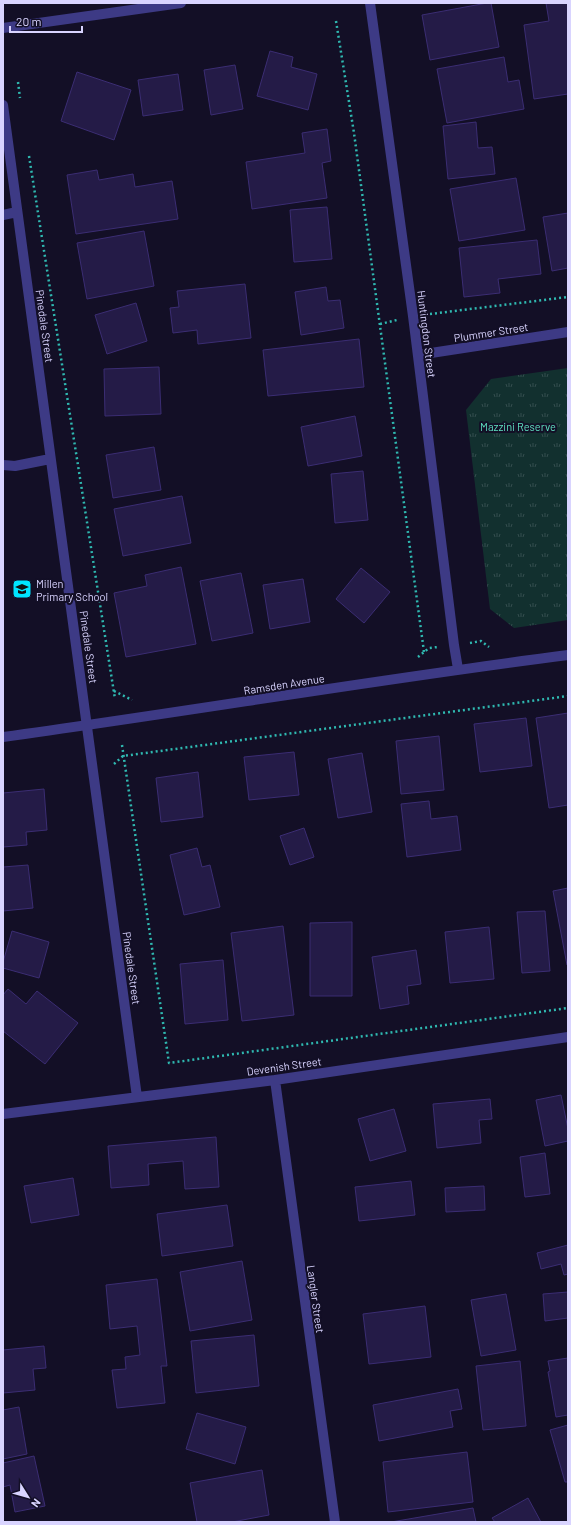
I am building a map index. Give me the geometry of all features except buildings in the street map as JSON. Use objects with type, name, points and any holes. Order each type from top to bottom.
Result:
[{"type":"street","points":[[3,28],[181,3]]},
{"type":"street","name":"Huntingdon Street","points":[[370,3],[414,316],[458,669]]},
{"type":"street","name":"Pinedale Street","points":[[3,105],[50,460],[88,725],[137,1097]]},
{"type":"street","points":[[3,215],[17,212]]},
{"type":"street","name":"Plummer Street","points":[[418,355],[568,332]]},
{"type":"street","points":[[3,465],[19,465],[50,460]]},
{"type":"street","name":"Ramsden Avenue","points":[[3,737],[458,669],[568,655]]},
{"type":"street","name":"Devenish Street","points":[[3,1114],[275,1080],[568,1037]]},
{"type":"street","name":"Langler Street","points":[[275,1080],[335,1522]]},
{"type":"path","points":[[336,21],[354,133],[424,652]]},
{"type":"path","points":[[18,82],[22,106]]},
{"type":"path","points":[[29,153],[115,699]]},
{"type":"path","points":[[380,324],[414,316],[568,297]]},
{"type":"path","points":[[114,764],[123,756],[568,696]]},
{"type":"path","points":[[122,745],[169,1063],[568,1008]]},
{"type":"green space","name":"Mazzini Reserve","points":[[568,368],[568,620],[514,628],[490,609],[466,410],[491,379]]},
{"type":"place","name":"Millen Primary School","points":[[22,589]]}]
